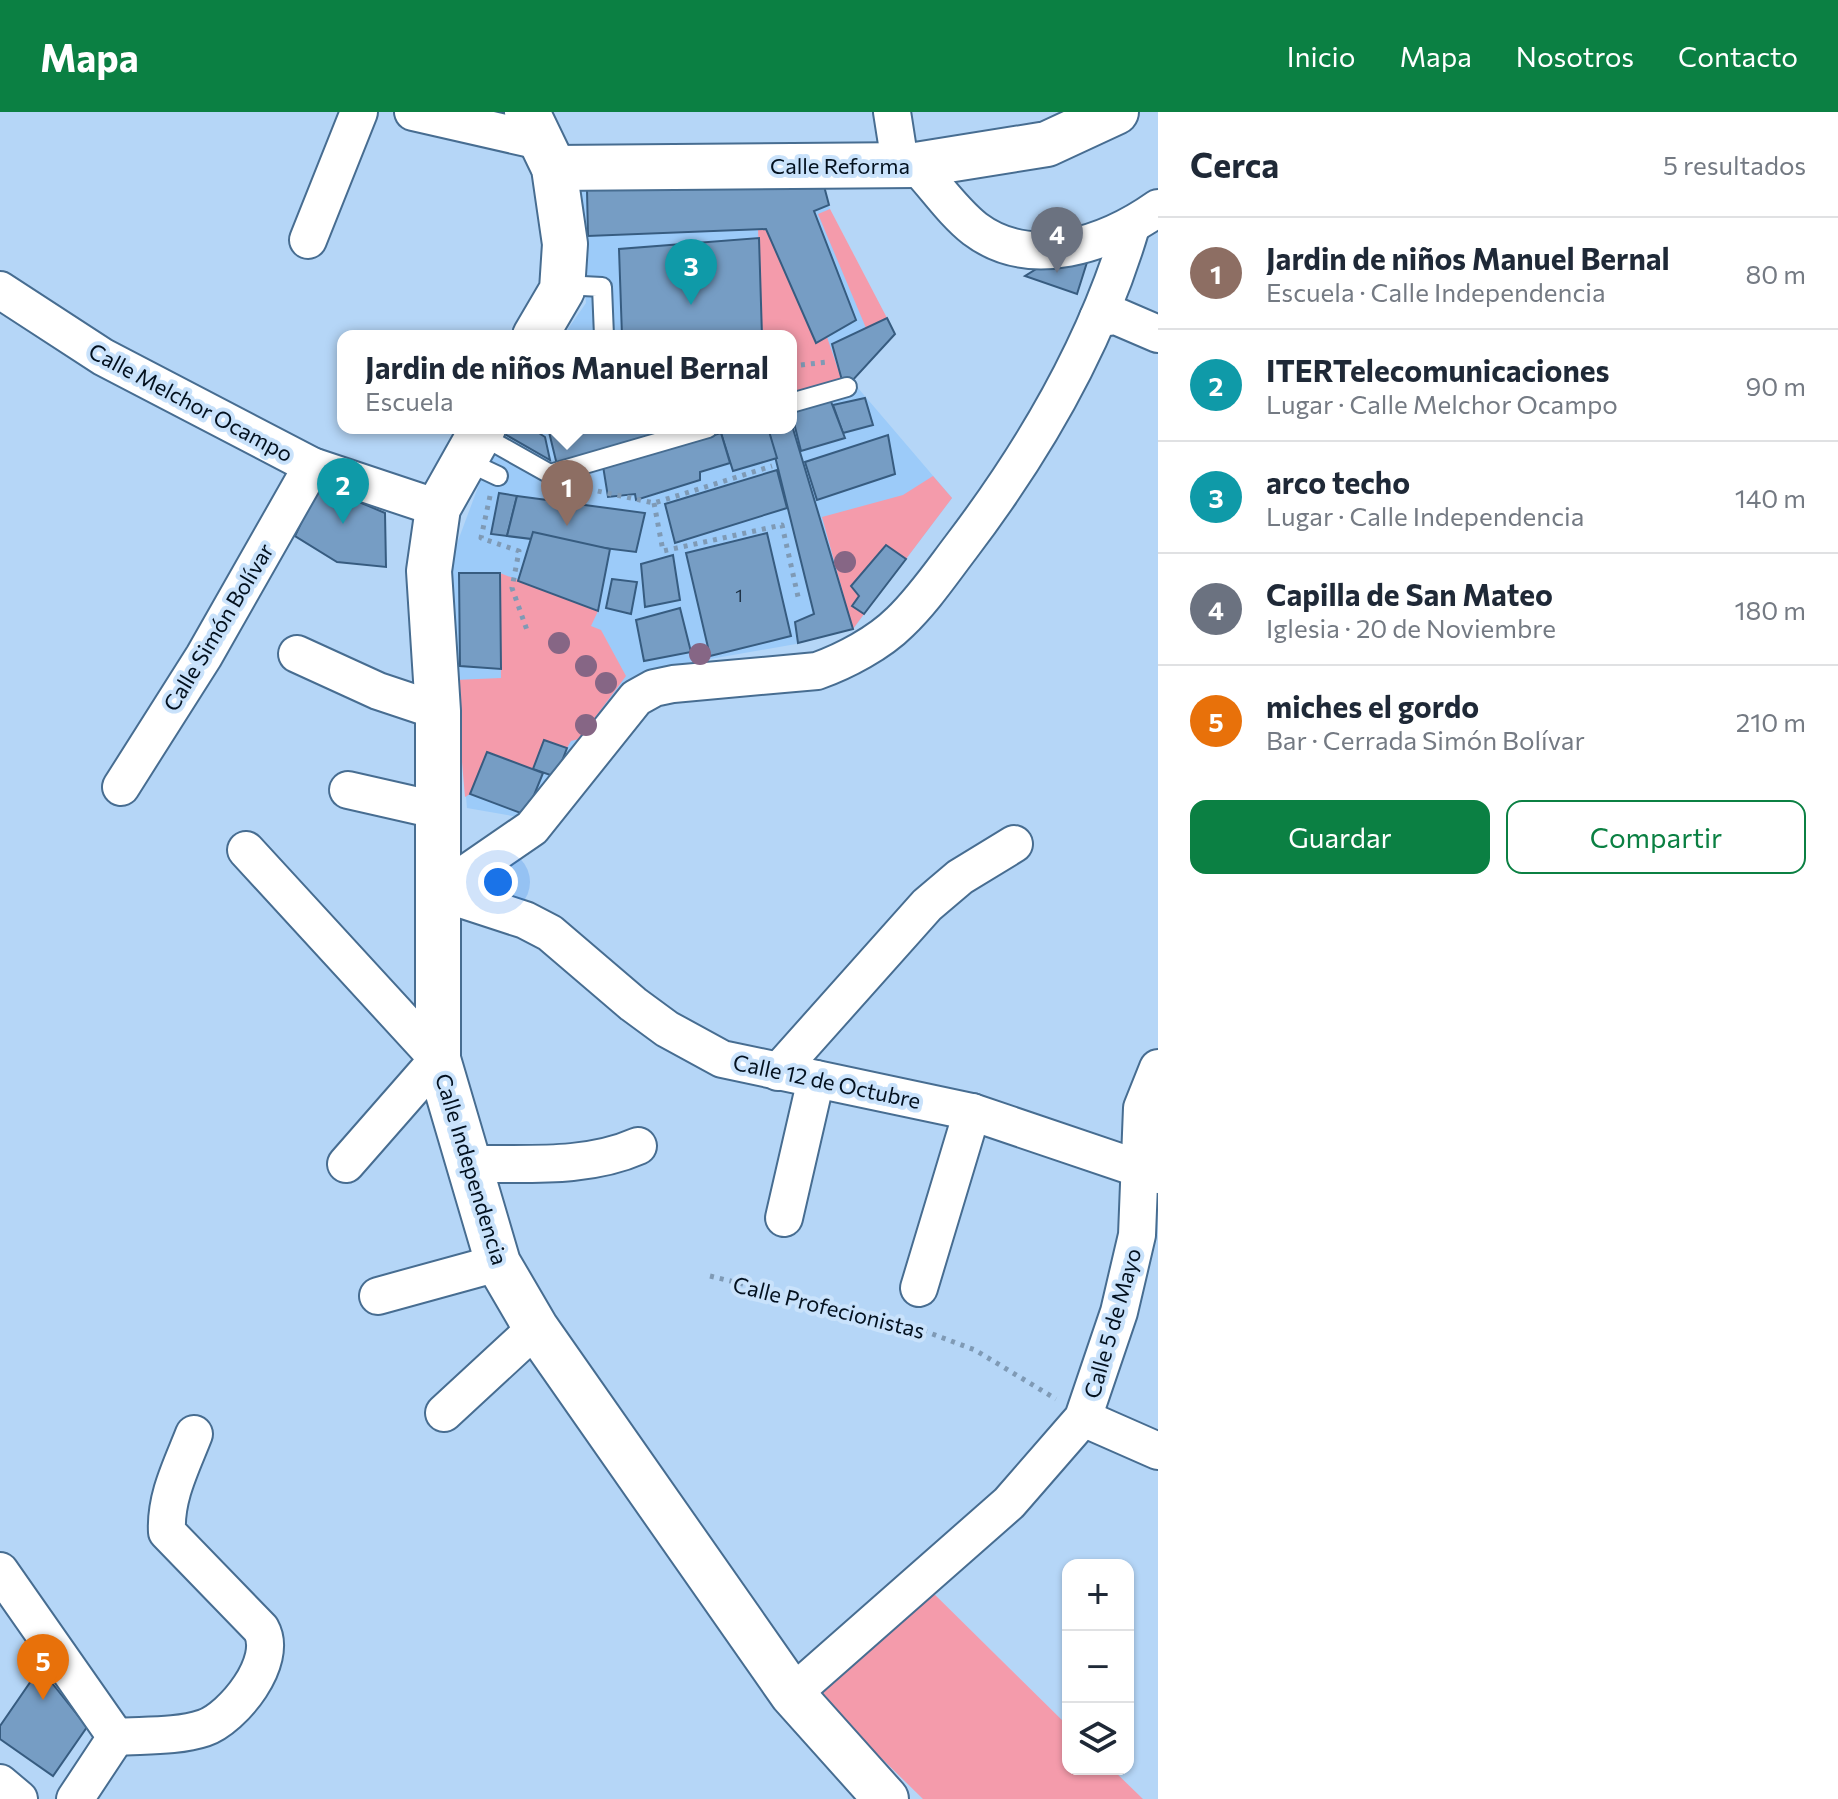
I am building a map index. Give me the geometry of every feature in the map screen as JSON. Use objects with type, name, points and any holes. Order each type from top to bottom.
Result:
[{"type":"street","points":[[308,240],[359,112]]},
{"type":"street","points":[[413,112],[540,141],[565,244],[563,285],[538,330]]},
{"type":"street","points":[[892,112],[908,164],[975,229],[1005,243],[1032,251],[1060,251],[1144,218]]},
{"type":"street","name":"Calle Reforma","points":[[540,141],[908,164],[1047,144],[1116,112]]},
{"type":"street","points":[[439,892],[532,828],[636,698],[654,688],[673,684],[817,671],[835,665],[898,624],[930,588],[1010,479],[1055,405],[1144,218]]},
{"type":"street","name":"Calle Melchor Ocampo","points":[[0,290],[103,357],[312,466],[470,464]]},
{"type":"street","points":[[1098,318],[1116,316],[1158,334]]},
{"type":"street","name":"Calle Independencia","points":[[470,464],[429,571],[438,711],[438,1059],[498,1263],[536,1328],[792,1694],[886,1799]]},
{"type":"street","name":"Calle Simón Bolívar","points":[[121,787],[204,656],[312,466]]},
{"type":"street","points":[[297,654],[378,691],[438,711]]},
{"type":"street","points":[[348,790],[436,810]]},
{"type":"street","points":[[778,1072],[927,905],[960,877],[1014,844]]},
{"type":"street","points":[[246,850],[438,1059],[346,1164]]},
{"type":"street","name":"Calle 12 de Octubre","points":[[439,892],[525,920],[550,933],[667,1029],[722,1059],[972,1112],[1148,1173]]},
{"type":"street","name":"Calle 5 de Mayo","points":[[792,1694],[1009,1503],[1083,1418],[1119,1312],[1137,1235],[1148,1173],[1142,1108],[1158,1068]]},
{"type":"street","points":[[784,1218],[816,1079]]},
{"type":"street","points":[[919,1288],[972,1112]]},
{"type":"street","points":[[470,1164],[571,1163],[617,1155],[638,1146]]},
{"type":"street","points":[[378,1296],[498,1263]]},
{"type":"street","points":[[444,1413],[536,1328]]},
{"type":"street","points":[[1083,1418],[1158,1451]]},
{"type":"street","points":[[116,1737],[187,1731],[214,1723],[259,1676],[264,1661],[267,1646],[261,1629],[167,1532],[166,1516],[172,1490],[194,1434]]},
{"type":"street","points":[[0,1571],[116,1737]]},
{"type":"street","points":[[75,1799],[116,1737]]},
{"type":"street","points":[[0,1783],[19,1799]]},
{"type":"lane","points":[[563,285],[602,287],[604,330]]},
{"type":"lane","points":[[797,401],[847,387]]},
{"type":"lane","points":[[470,464],[550,474],[687,434]]},
{"type":"path","points":[[797,365],[828,362]]},
{"type":"path","points":[[470,464],[491,489],[481,538],[519,551],[512,588],[528,633]]},
{"type":"path","points":[[606,493],[654,503],[772,466]]},
{"type":"path","points":[[654,503],[663,551],[782,525],[799,601]]},
{"type":"path","name":"Calle Profecionistas","points":[[710,1276],[903,1323],[975,1350],[1020,1374],[1083,1418]]},
{"type":"shaded area","points":[[819,167],[831,213],[895,334],[852,381],[952,498],[853,629],[796,644],[648,670],[524,818],[467,808],[446,573],[498,434],[797,434],[797,330],[567,330],[586,303],[575,183]]},
{"type":"shaded area","points":[[830,209],[887,318],[866,328],[818,214]]},
{"type":"shaded area","points":[[758,229],[766,229],[815,342],[827,337],[843,384],[797,398],[797,330],[762,330]]},
{"type":"shaded area","points":[[933,476],[952,498],[906,559],[886,545],[851,585],[859,596],[864,614],[853,629],[822,517],[903,495]]},
{"type":"shaded area","points":[[500,573],[598,611],[591,626],[601,630],[626,676],[579,739],[571,741],[567,748],[544,740],[533,769],[487,752],[470,794],[465,797],[455,680],[501,678]]},
{"type":"shaded area","points":[[923,1583],[1062,1720],[1062,1775],[1118,1775],[1143,1799],[923,1799],[815,1693]]},
{"type":"building","points":[[819,167],[829,205],[814,211],[856,320],[816,343],[766,229],[588,236],[587,190]]},
{"type":"building","points":[[759,238],[762,330],[622,330],[619,249]]},
{"type":"building","points":[[1089,256],[1077,294],[1025,276],[1046,263]]},
{"type":"building","points":[[887,318],[895,334],[852,381],[843,384],[832,344]]},
{"type":"building","points":[[865,398],[873,425],[843,433],[833,405]]},
{"type":"building","points":[[830,399],[845,438],[801,451],[797,434],[797,409]]},
{"type":"building","points":[[504,434],[540,434],[545,437],[550,460]]},
{"type":"building","points":[[549,434],[664,434],[557,465]]},
{"type":"building","points":[[717,434],[721,434],[730,463],[700,472],[700,480],[636,500],[635,494],[608,497],[603,466]]},
{"type":"building","points":[[721,434],[770,434],[777,458],[733,471]]},
{"type":"building","points":[[769,434],[795,434],[853,629],[798,643],[795,622],[814,614]]},
{"type":"building","points":[[888,435],[895,474],[817,500],[805,462]]},
{"type":"building","points":[[777,470],[787,508],[675,543],[665,504]]},
{"type":"building","points":[[319,485],[385,513],[386,567],[337,562],[295,536]]},
{"type":"building","points":[[499,493],[517,496],[507,536],[491,534]]},
{"type":"building","points":[[517,496],[645,513],[636,552],[507,536]]},
{"type":"building","points":[[533,532],[610,549],[598,611],[518,581]]},
{"type":"building","points":[[767,533],[791,636],[710,656],[686,553]]},
{"type":"building","points":[[886,545],[906,559],[864,614],[852,606],[859,596],[851,586]]},
{"type":"building","points":[[673,555],[680,600],[645,607],[641,564]]},
{"type":"building","points":[[459,573],[500,573],[501,669],[460,666]]},
{"type":"building","points":[[612,579],[637,582],[631,614],[606,608]]},
{"type":"building","points":[[680,608],[691,652],[644,661],[636,620]]},
{"type":"building","points":[[544,740],[567,748],[556,777],[533,769]]},
{"type":"building","points":[[487,752],[543,773],[526,815],[470,794]]},
{"type":"building","points":[[40,1668],[87,1727],[53,1776],[0,1739],[0,1726]]},
{"type":"place","name":"Capilla de San Mateo","points":[[1057,273]]},
{"type":"place","name":"arco techo","points":[[691,305]]},
{"type":"place","name":"ITERTelecomunicaciones","points":[[343,524]]},
{"type":"place","name":"Jardin de niños Manuel Bernal","points":[[567,526]]},
{"type":"place","name":"miches el gordo","points":[[43,1700]]}]
